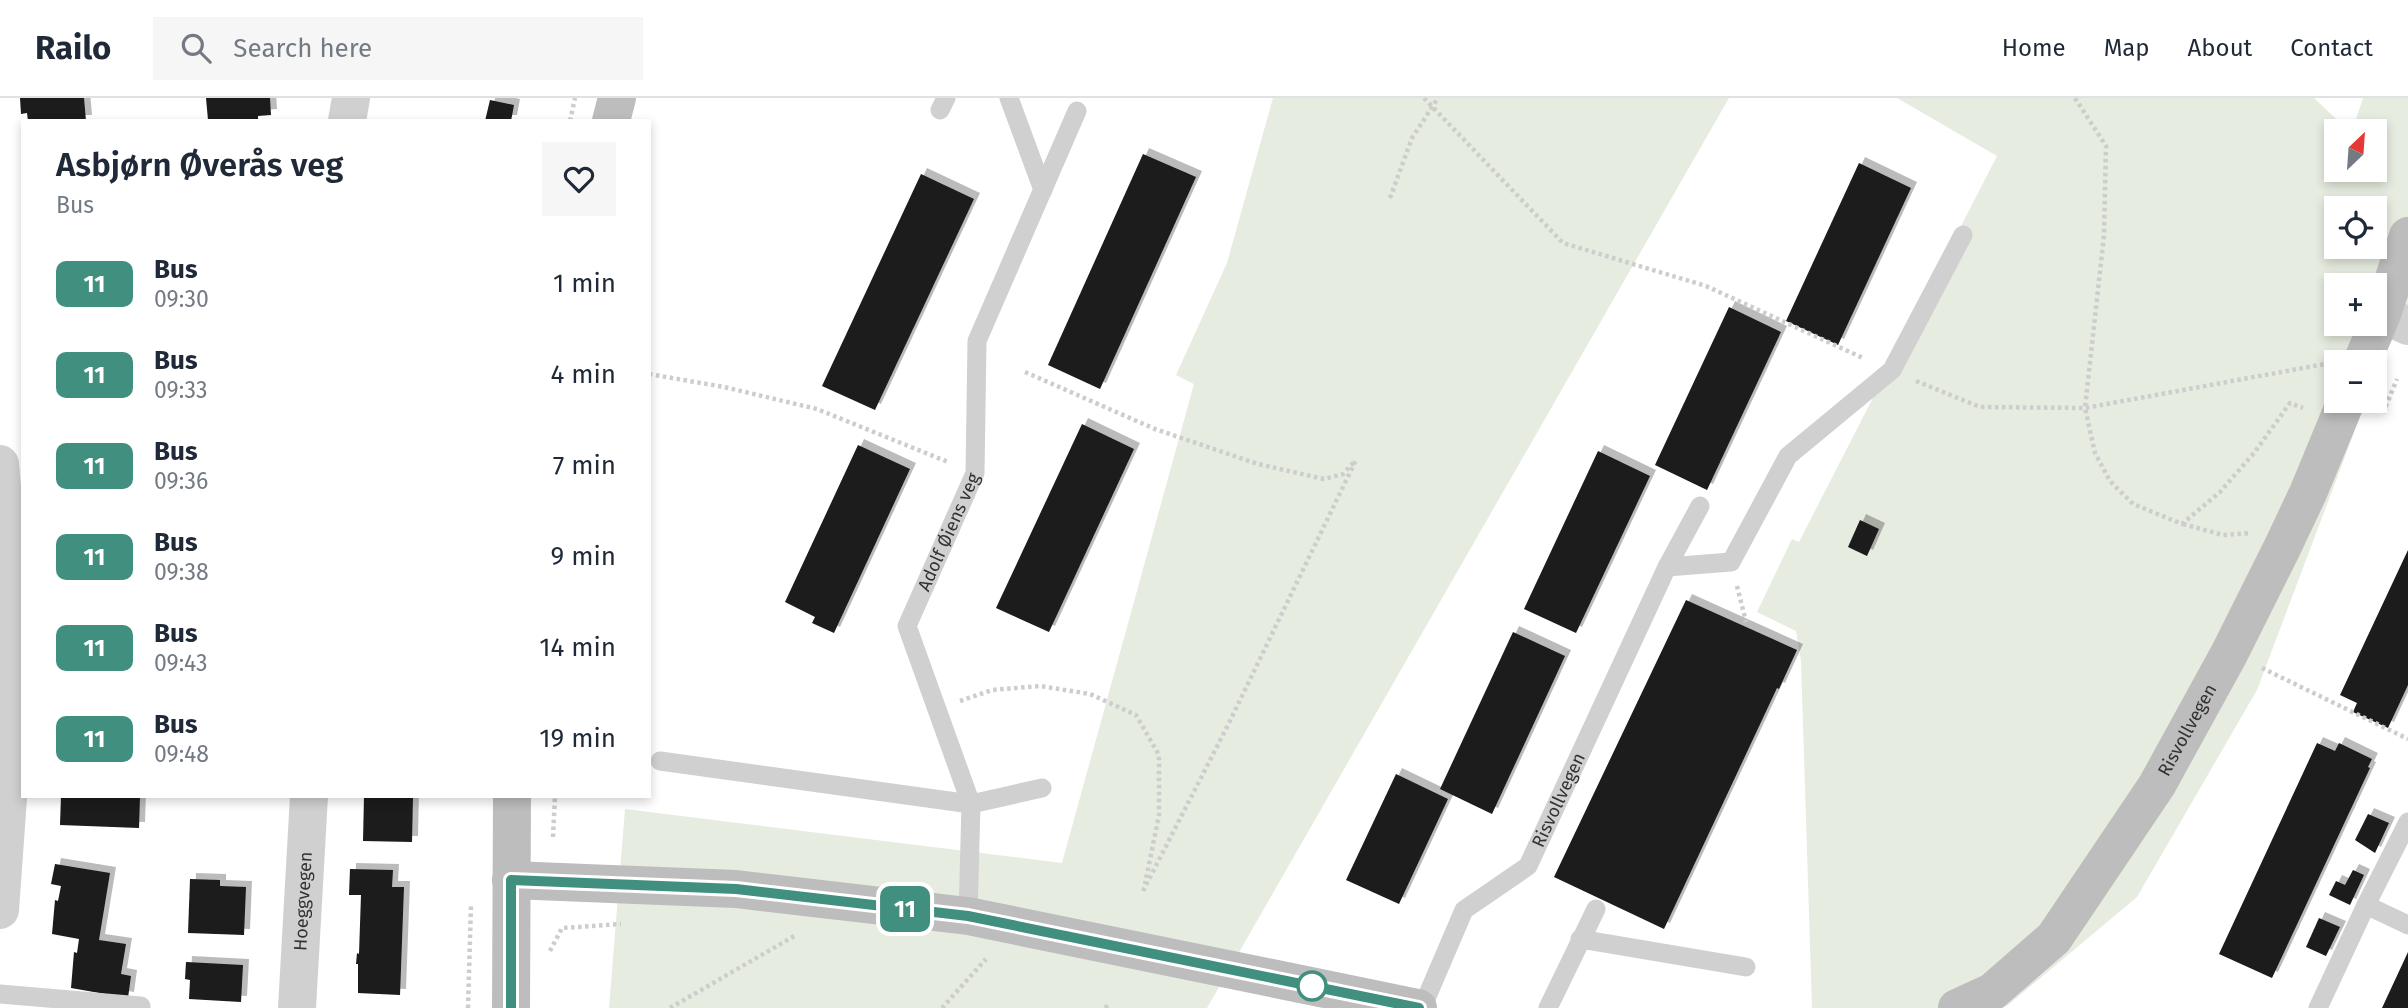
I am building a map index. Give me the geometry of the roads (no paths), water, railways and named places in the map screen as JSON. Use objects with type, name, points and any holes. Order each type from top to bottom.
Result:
[{"type":"street","points":[[347,119],[351,98]]},
{"type":"street","points":[[612,119],[617,98]]},
{"type":"street","points":[[2361,350],[2395,320],[2408,236]]},
{"type":"street","name":"Risvollvegen","points":[[1957,1008],[2000,1000],[2054,938],[2157,785],[2229,654],[2283,546],[2341,413]]},
{"type":"street","points":[[0,464],[9,564],[11,756],[0,910]]},
{"type":"street","name":"Hoeggvegen","points":[[297,1008],[309,798]]},
{"type":"street","points":[[511,1008],[512,798]]},
{"type":"street","name":"Risvollvegen","points":[[511,880],[736,889],[968,916],[1420,1008]]},
{"type":"lane","points":[[1009,98],[1043,190]]},
{"type":"lane","name":"Adolf Øiens veg","points":[[968,916],[971,804],[907,626],[975,473],[977,341],[1077,111]]},
{"type":"lane","points":[[1667,567],[1731,562],[1788,456],[1892,370],[1963,235]]},
{"type":"lane","name":"Risvollvegen","points":[[1420,1008],[1464,910],[1528,866],[1667,567],[1700,506]]},
{"type":"lane","points":[[660,761],[971,804],[1042,788]]},
{"type":"lane","points":[[2318,1008],[2408,822]]},
{"type":"lane","points":[[2366,905],[2408,925]]},
{"type":"lane","points":[[1548,1008],[1596,909]]},
{"type":"lane","points":[[1580,939],[1746,967]]},
{"type":"lane","points":[[0,994],[141,1006]]}]
